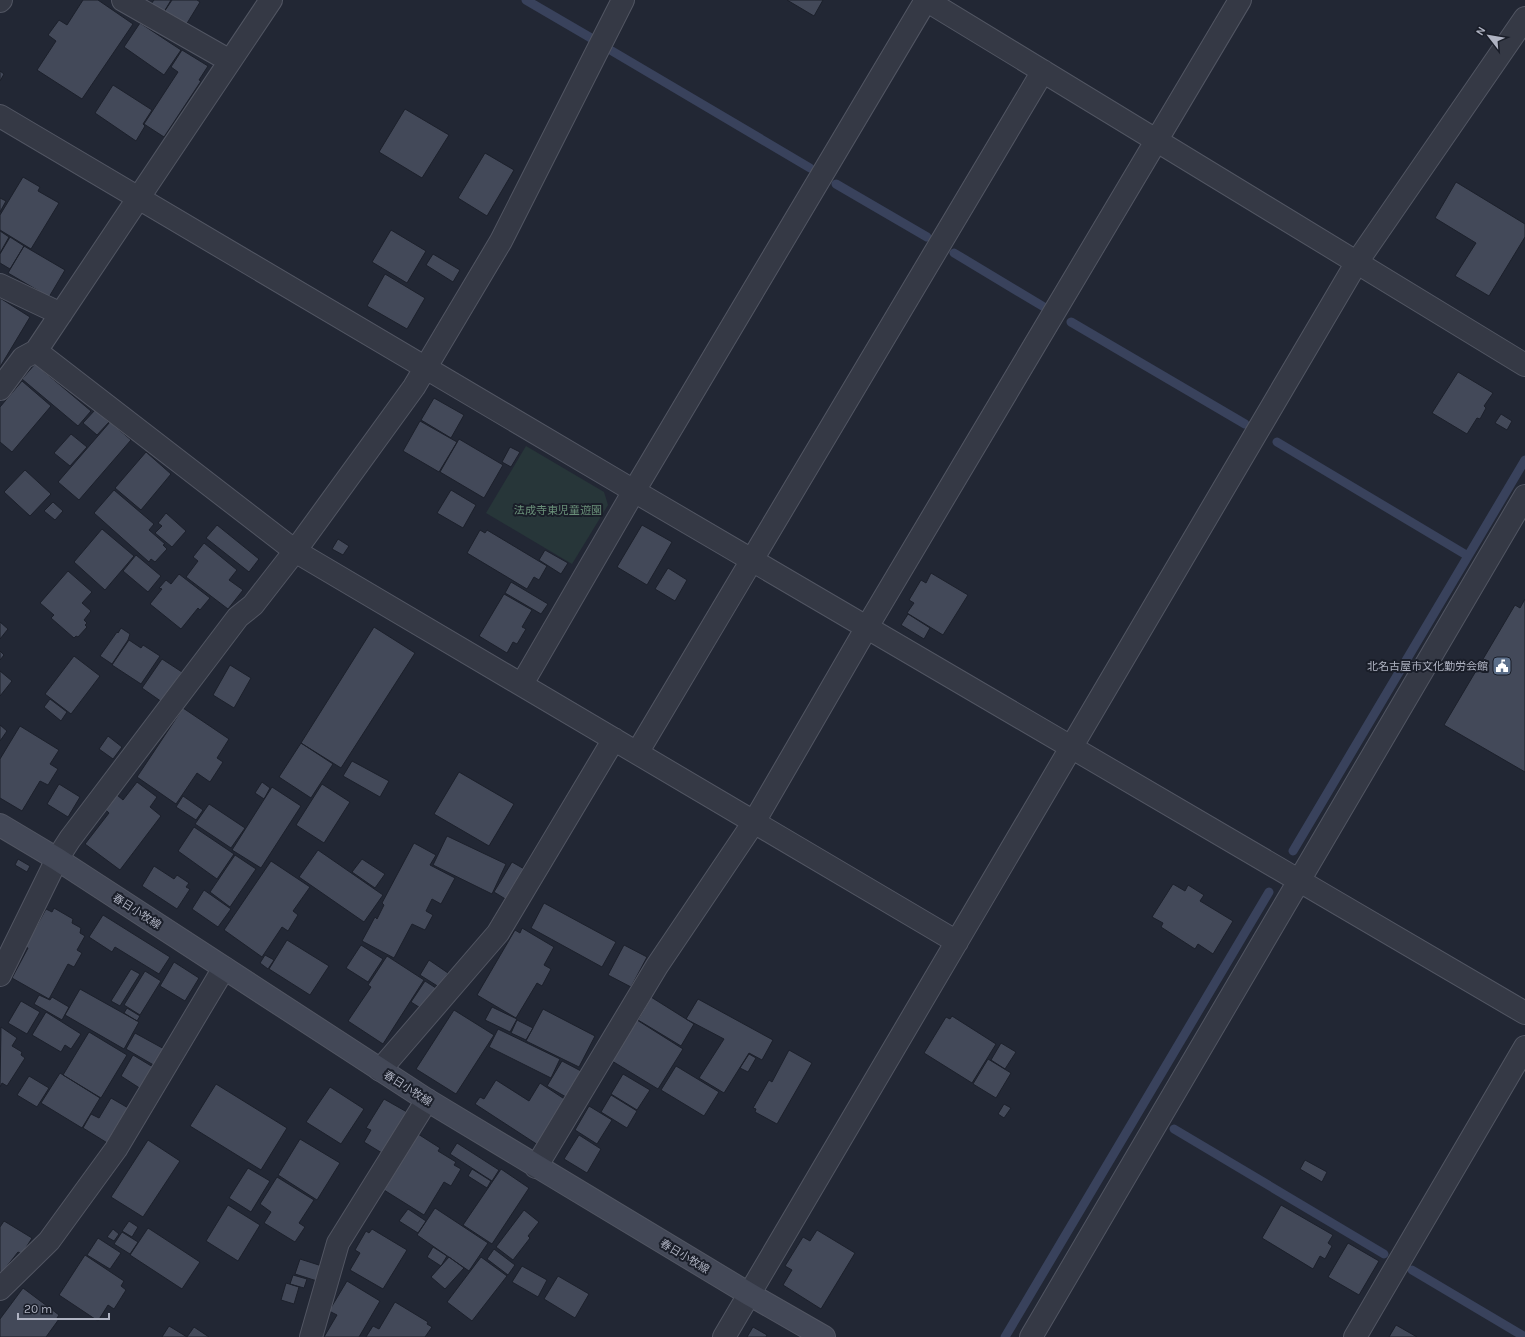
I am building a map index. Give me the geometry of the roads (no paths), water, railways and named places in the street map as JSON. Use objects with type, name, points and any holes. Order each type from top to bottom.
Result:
[{"type":"main road","name":"春日小牧線","points":[[0,826],[57,859],[427,1100],[536,1167],[824,1337]]},
{"type":"street","points":[[123,0],[230,61]]},
{"type":"street","points":[[0,389],[23,358],[36,351],[271,0]]},
{"type":"street","points":[[0,975],[57,859],[70,839],[238,617],[254,605],[414,388],[501,241],[622,0]]},
{"type":"street","points":[[522,684],[634,491],[926,0],[1525,365]]},
{"type":"street","points":[[536,1167],[657,966],[754,822],[867,627],[1240,0]]},
{"type":"street","points":[[724,1337],[1357,262],[1525,18]]},
{"type":"street","points":[[637,753],[1043,71]]},
{"type":"street","points":[[0,116],[634,491],[1525,1013]]},
{"type":"street","points":[[0,285],[61,314]]},
{"type":"street","points":[[36,351],[295,551],[957,942]]},
{"type":"street","points":[[1031,1337],[1525,496]]},
{"type":"street","points":[[380,1070],[498,932],[614,739]]},
{"type":"street","points":[[0,1289],[49,1241],[116,1150],[224,968]]},
{"type":"street","points":[[1355,1337],[1525,1047]]},
{"type":"street","points":[[311,1337],[338,1243],[427,1100]]},
{"type":"waterway","points":[[526,0],[591,38]]},
{"type":"waterway","points":[[612,51],[810,168]]},
{"type":"waterway","points":[[836,184],[927,237]]},
{"type":"waterway","points":[[954,253],[1044,307]]},
{"type":"waterway","points":[[1071,322],[1245,424]]},
{"type":"waterway","points":[[1277,442],[1468,556]]},
{"type":"waterway","points":[[1293,851],[1525,460]]},
{"type":"waterway","points":[[1005,1337],[1269,892]]},
{"type":"waterway","points":[[1174,1129],[1384,1254]]},
{"type":"waterway","points":[[1412,1270],[1525,1337]]},
{"type":"place","name":"北名古屋市文化勤労会館","points":[[1502,666]]},
{"type":"park label","name":"法成寺東児童遊園","points":[[558,510]]}]
